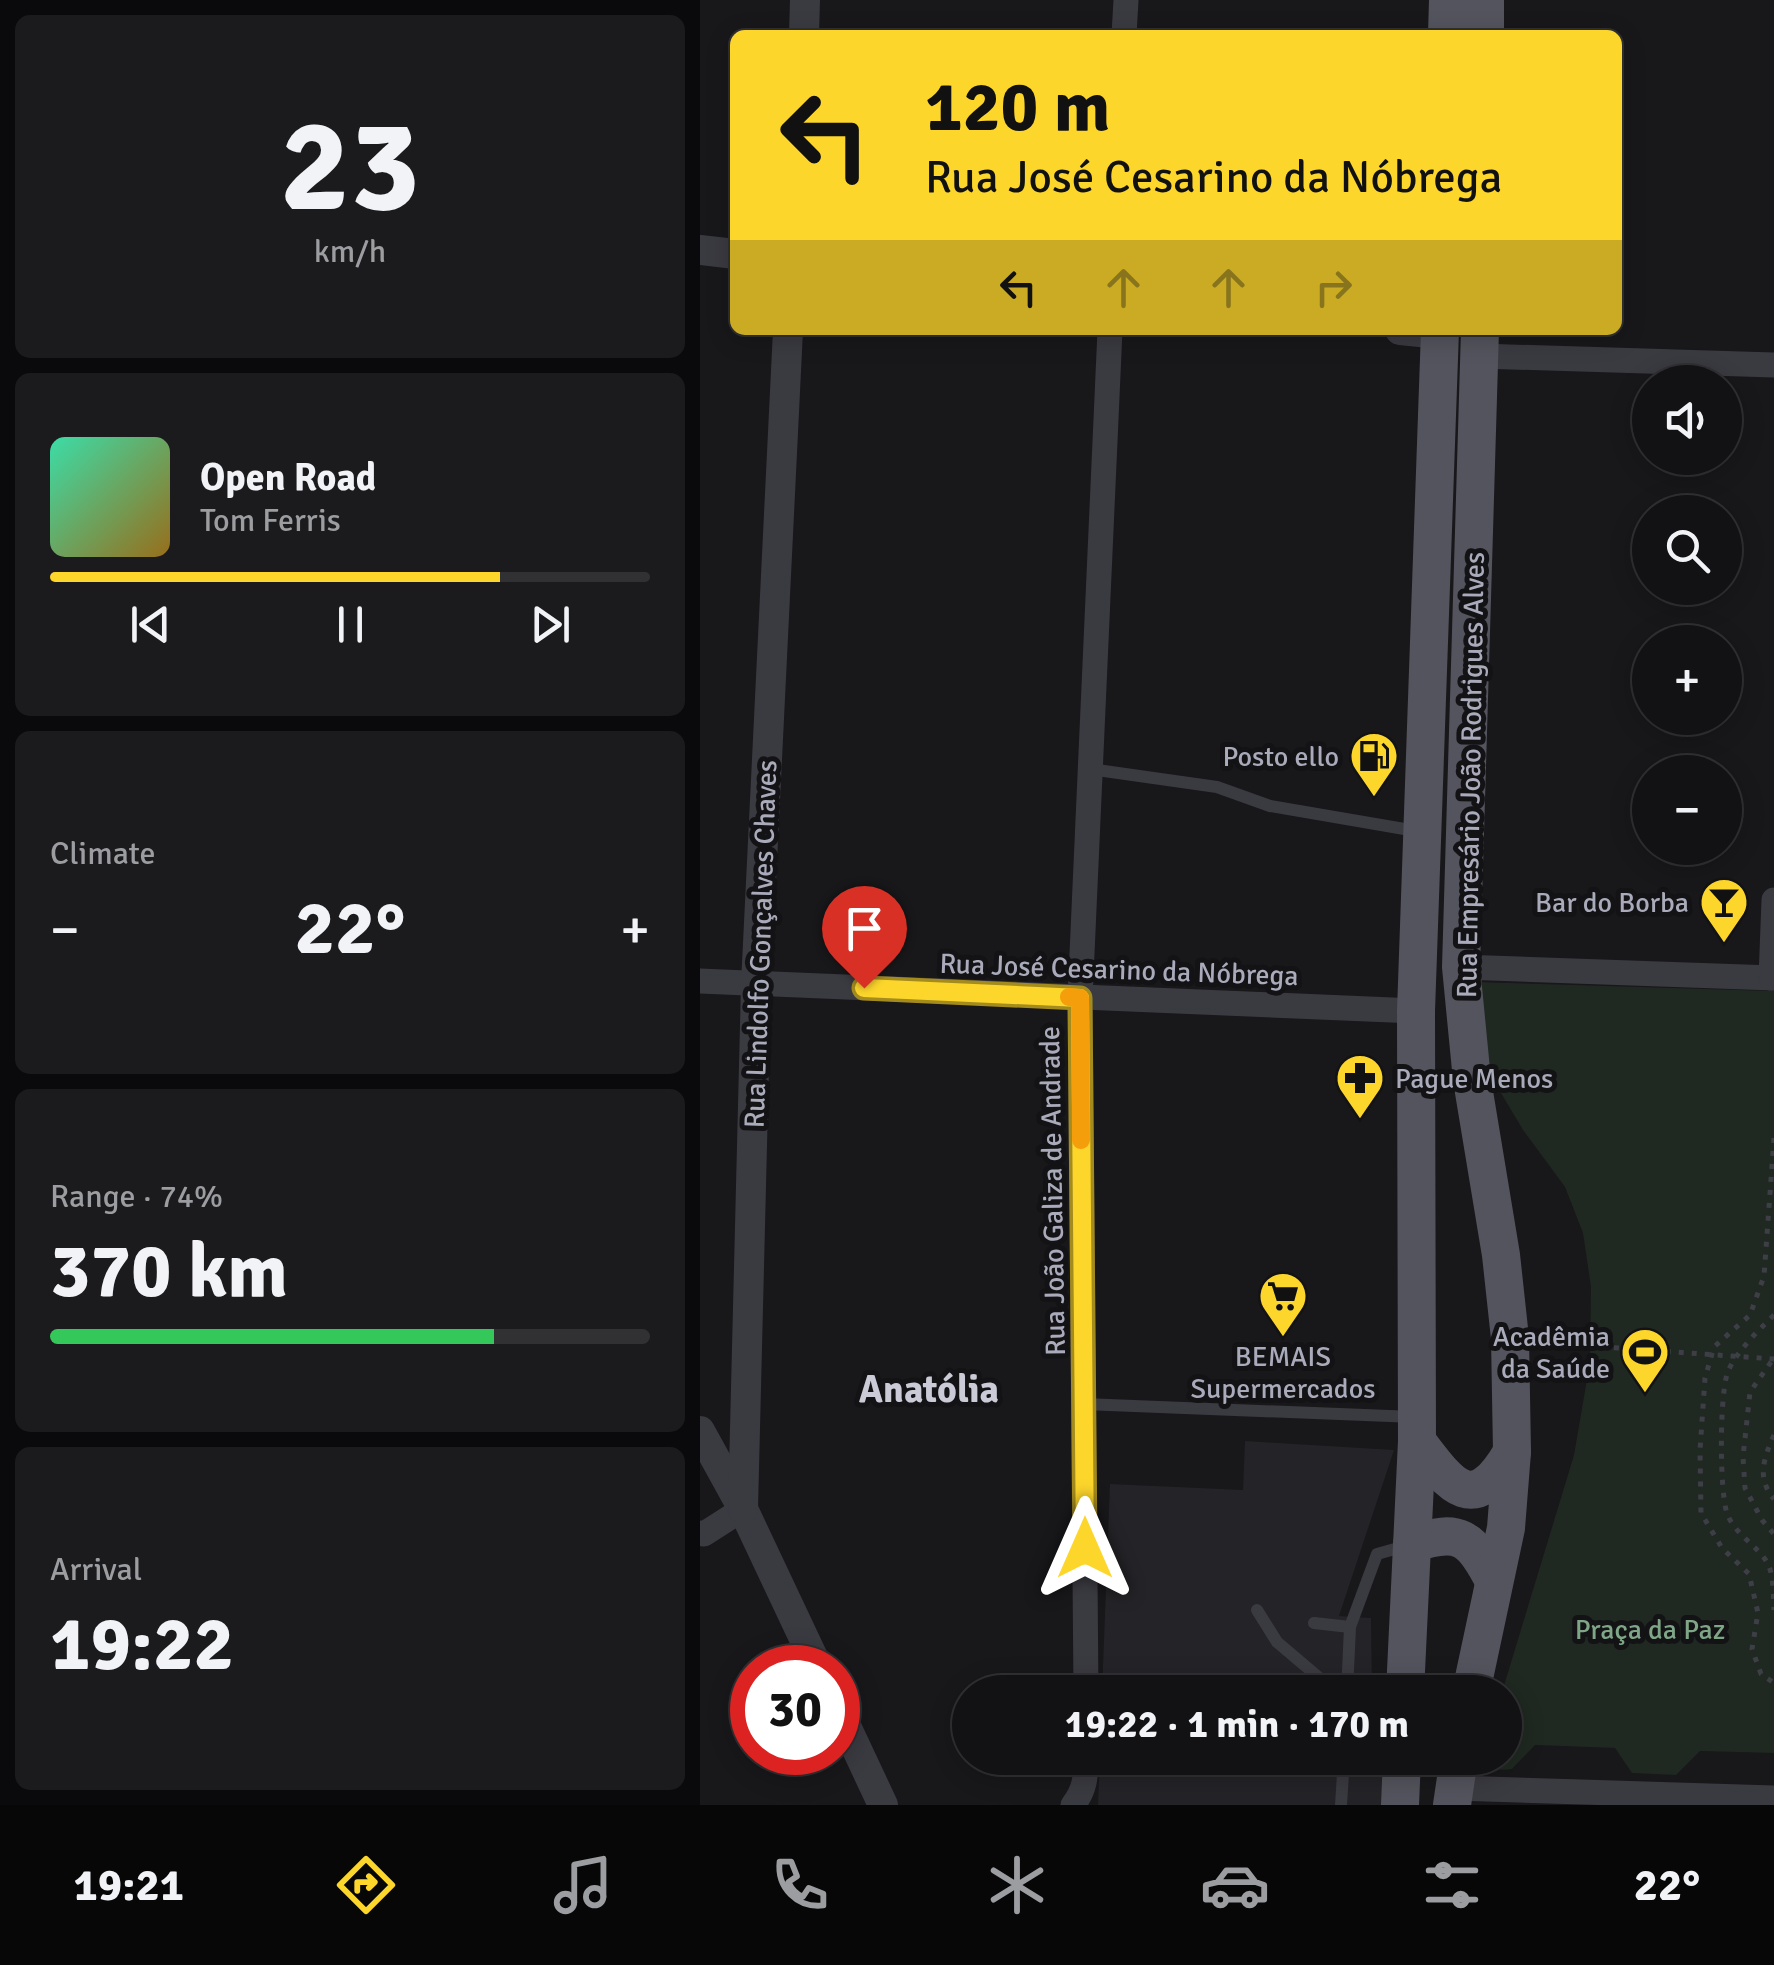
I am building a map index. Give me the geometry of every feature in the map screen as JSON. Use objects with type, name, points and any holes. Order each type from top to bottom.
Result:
[{"type":"main road","points":[[1447,30],[1448,0]]},
{"type":"main road","points":[[1485,30],[1486,0]]},
{"type":"main road","name":"Rua Empresário João Rodrigues Alves","points":[[1406,1675],[1418,1429],[1416,1011],[1440,335]]},
{"type":"main road","name":"Rua Empresário João Rodrigues Alves","points":[[1475,1675],[1506,1528],[1512,1452],[1510,1338],[1501,1255],[1472,1080],[1461,968],[1480,343]]},
{"type":"main road","points":[[1418,1429],[1451,1483],[1472,1489],[1495,1480],[1512,1452]]},
{"type":"main road","points":[[1412,1544],[1432,1537],[1454,1536],[1479,1551],[1494,1581]]},
{"type":"main road","points":[[1400,1805],[1401,1775]]},
{"type":"street","points":[[804,30],[805,0]]},
{"type":"street","points":[[1124,30],[1126,0]]},
{"type":"street","points":[[700,250],[730,253]]},
{"type":"street","name":"Rua Lindolfo Gonçalves Chaves","points":[[742,1509],[756,984],[788,335]]},
{"type":"street","name":"Rua João Galiza de Andrade","points":[[1086,1675],[1080,998],[1110,335]]},
{"type":"street","points":[[1480,343],[1774,365]]},
{"type":"street","points":[[1461,968],[1772,978],[1774,900]]},
{"type":"street","name":"Rua José Cesarino da Nóbrega","points":[[700,981],[1416,1011]]},
{"type":"street","points":[[700,1432],[807,1645]]},
{"type":"street","points":[[700,1533],[742,1509]]},
{"type":"street","points":[[860,1756],[883,1805]]},
{"type":"street","points":[[1073,1805],[1081,1795],[1086,1775]]},
{"type":"street","points":[[1465,1789],[1554,1798],[1768,1800]]},
{"type":"lane","points":[[1090,769],[1217,787],[1270,806],[1422,832]]},
{"type":"lane","points":[[1084,1404],[1418,1429]]},
{"type":"lane","points":[[1348,1675],[1350,1628],[1377,1554],[1412,1544]]},
{"type":"lane","points":[[1257,1610],[1277,1642],[1316,1675]]},
{"type":"lane","points":[[1314,1623],[1350,1628]]},
{"type":"lane","points":[[1342,1805],[1343,1775]]},
{"type":"path","points":[[1774,1138],[1764,1276],[1750,1314],[1714,1347],[1705,1378],[1700,1450],[1701,1514],[1722,1548],[1748,1574],[1758,1613],[1752,1649],[1760,1674],[1774,1682]]},
{"type":"path","points":[[1774,1315],[1726,1373],[1720,1482],[1727,1515],[1745,1542],[1767,1561],[1774,1610]]},
{"type":"path","points":[[1575,1345],[1774,1360]]},
{"type":"path","points":[[1774,1360],[1768,1362],[1750,1392],[1743,1457],[1745,1488],[1774,1534]]},
{"type":"path","points":[[1774,1436],[1761,1461],[1769,1494],[1774,1499]]},
{"type":"shaded area","points":[[1245,1441],[1394,1450],[1339,1616],[1371,1618],[1372,1675],[1103,1675],[1110,1484],[1243,1490]]},
{"type":"shaded area","points":[[1099,1775],[1385,1775],[1387,1781],[1384,1805],[1098,1805]]},
{"type":"green space","name":"Praça da Paz","points":[[1475,982],[1774,991],[1774,1753],[1700,1751],[1676,1775],[1632,1773],[1615,1748],[1535,1745],[1522,1759],[1522,1675],[1507,1675],[1574,1455],[1590,1362],[1591,1287],[1583,1233],[1565,1187],[1523,1130],[1495,1083],[1483,1051]]},
{"type":"slow traffic","points":[[1069,997],[1080,998],[1081,1140]]},
{"type":"place","name":"Posto ello","points":[[1374,798]]},
{"type":"place","name":"Bar do Borba","points":[[1724,944]]},
{"type":"place","name":"Pague Menos","points":[[1360,1120]]},
{"type":"place","name":"BEMAIS Supermercados","points":[[1283,1338]]},
{"type":"place","name":"Acadêmia da Saúde","points":[[1645,1394]]},
{"type":"district","name":"Anatólia","points":[[929,1389]]},
{"type":"route","points":[[864,988],[1080,998],[1085,1548]]}]
